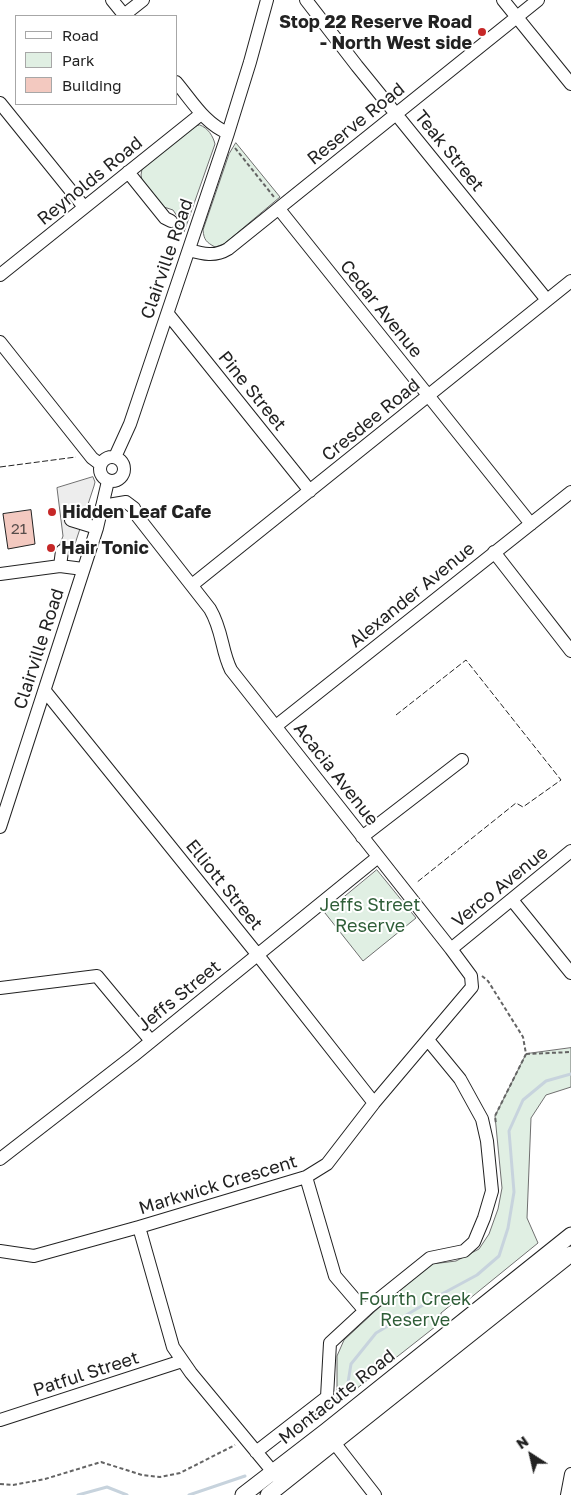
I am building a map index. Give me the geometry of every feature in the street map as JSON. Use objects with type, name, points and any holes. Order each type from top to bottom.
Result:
[{"type":"main road","name":"Montacute Road","points":[[268,1495],[330,1437],[571,1235]]},
{"type":"main road","name":"Montacute Road","points":[[243,1495],[272,1471],[330,1437],[571,1254]]},
{"type":"street","points":[[112,0],[124,15]]},
{"type":"street","points":[[126,15],[143,0]]},
{"type":"street","name":"Clairville Road","points":[[115,456],[130,424],[228,136],[267,0]]},
{"type":"street","name":"Clairville Road","points":[[247,71],[275,0]]},
{"type":"street","name":"Teak Street","points":[[306,0],[547,300]]},
{"type":"street","points":[[503,0],[571,84]]},
{"type":"street","name":"Reserve Road","points":[[189,250],[209,254],[222,253],[281,208],[538,0]]},
{"type":"street","points":[[178,85],[201,114],[215,128],[228,136]]},
{"type":"street","points":[[0,104],[84,207]]},
{"type":"street","name":"Reynolds Road","points":[[0,275],[201,114]]},
{"type":"street","points":[[128,172],[165,218],[171,221]]},
{"type":"street","name":"Cedar Avenue","points":[[281,208],[531,524]]},
{"type":"street","name":"Cresdee Road","points":[[192,585],[571,281]]},
{"type":"street","name":"Pine Street","points":[[168,314],[310,490]]},
{"type":"street","points":[[2,347],[92,458],[100,464]]},
{"type":"street","points":[[115,456],[124,466],[123,474],[117,480],[108,481],[102,477],[99,471],[100,464],[106,457],[115,456]]},
{"type":"street","name":"Clairville Road","points":[[0,827],[96,528],[108,481]]},
{"type":"street","name":"Alexander Avenue","points":[[276,726],[571,492]]},
{"type":"street","name":"Acacia Avenue","points":[[102,506],[126,502],[132,505],[138,517],[192,585],[217,621],[227,663],[231,670],[471,976]]},
{"type":"street","points":[[71,520],[96,528]]},
{"type":"street","points":[[60,566],[62,551]]},
{"type":"street","points":[[494,552],[571,651]]},
{"type":"street","points":[[0,574],[60,566],[83,569]]},
{"type":"street","name":"Elliott Street","points":[[45,691],[258,954],[374,1103]]},
{"type":"street","points":[[362,836],[462,760]]},
{"type":"street","name":"Verco Avenue","points":[[451,950],[571,851]]},
{"type":"street","name":"Jeffs Street","points":[[0,1159],[151,1041],[378,857]]},
{"type":"street","points":[[512,900],[571,973]]},
{"type":"street","points":[[0,988],[97,976],[151,1041]]},
{"type":"street","name":"Markwick Crescent","points":[[0,1251],[34,1256],[306,1177],[327,1164],[374,1103],[472,987],[471,976]]},
{"type":"street","points":[[256,1452],[327,1397],[330,1343],[365,1311],[430,1258],[464,1251],[474,1242],[492,1191],[487,1141],[482,1119],[460,1079],[428,1040]]},
{"type":"street","points":[[306,1177],[335,1276],[365,1311]]},
{"type":"street","points":[[139,1227],[173,1347],[182,1361],[282,1483]]},
{"type":"street","name":"Patful Street","points":[[0,1420],[182,1361]]},
{"type":"street","points":[[330,1437],[375,1495]]},
{"type":"street","points":[[566,1495],[571,1474]]},
{"type":"path","points":[[228,136],[281,208]]},
{"type":"path","points":[[471,976],[481,974],[488,981],[523,1037],[526,1054],[495,1116],[496,1125]]},
{"type":"path","points":[[526,1054],[571,1052]]},
{"type":"path","points":[[0,1484],[13,1485],[45,1479],[101,1462],[142,1475],[160,1477],[180,1473],[246,1439]]},
{"type":"green space","points":[[200,125],[210,133],[215,144],[184,232],[177,222],[177,216],[173,210],[164,207],[142,180],[141,175],[142,169],[193,127]]},
{"type":"green space","points":[[236,143],[280,197],[224,244],[215,247],[206,240],[203,230],[229,154]]},
{"type":"green space","name":"Jeffs Street Reserve","points":[[377,870],[416,918],[363,961],[325,913]]},
{"type":"green space","name":"Fourth Creek Reserve","points":[[571,1048],[571,1087],[546,1095],[531,1118],[527,1218],[538,1243],[463,1304],[452,1304],[441,1313],[440,1323],[337,1404],[337,1356],[344,1340],[413,1276],[432,1264],[456,1261],[479,1249],[489,1234],[498,1209],[502,1188],[495,1116],[526,1054]]},
{"type":"shaded area","points":[[93,477],[94,486],[73,550],[65,553],[57,552],[63,536],[57,488]]},
{"type":"building","points":[[31,510],[35,544],[8,549],[3,514]]},
{"type":"waterway","points":[[347,1389],[351,1364],[376,1333],[477,1275],[499,1256],[508,1228],[514,1192],[509,1131],[523,1100],[546,1081],[571,1074]]},
{"type":"waterway","points":[[189,1495],[245,1476]]},
{"type":"waterway","points":[[78,1495],[107,1487],[127,1495]]},
{"type":"fence","points":[[0,467],[76,457]]},
{"type":"fence","points":[[396,715],[466,660],[561,780],[523,807],[516,803],[416,883]]},
{"type":"place","name":"Stop 22 Reserve Road - North West side","points":[[482,32]]},
{"type":"place","name":"Hidden Leaf Cafe","points":[[52,512]]},
{"type":"place","name":"Hair Tonic","points":[[51,548]]}]
